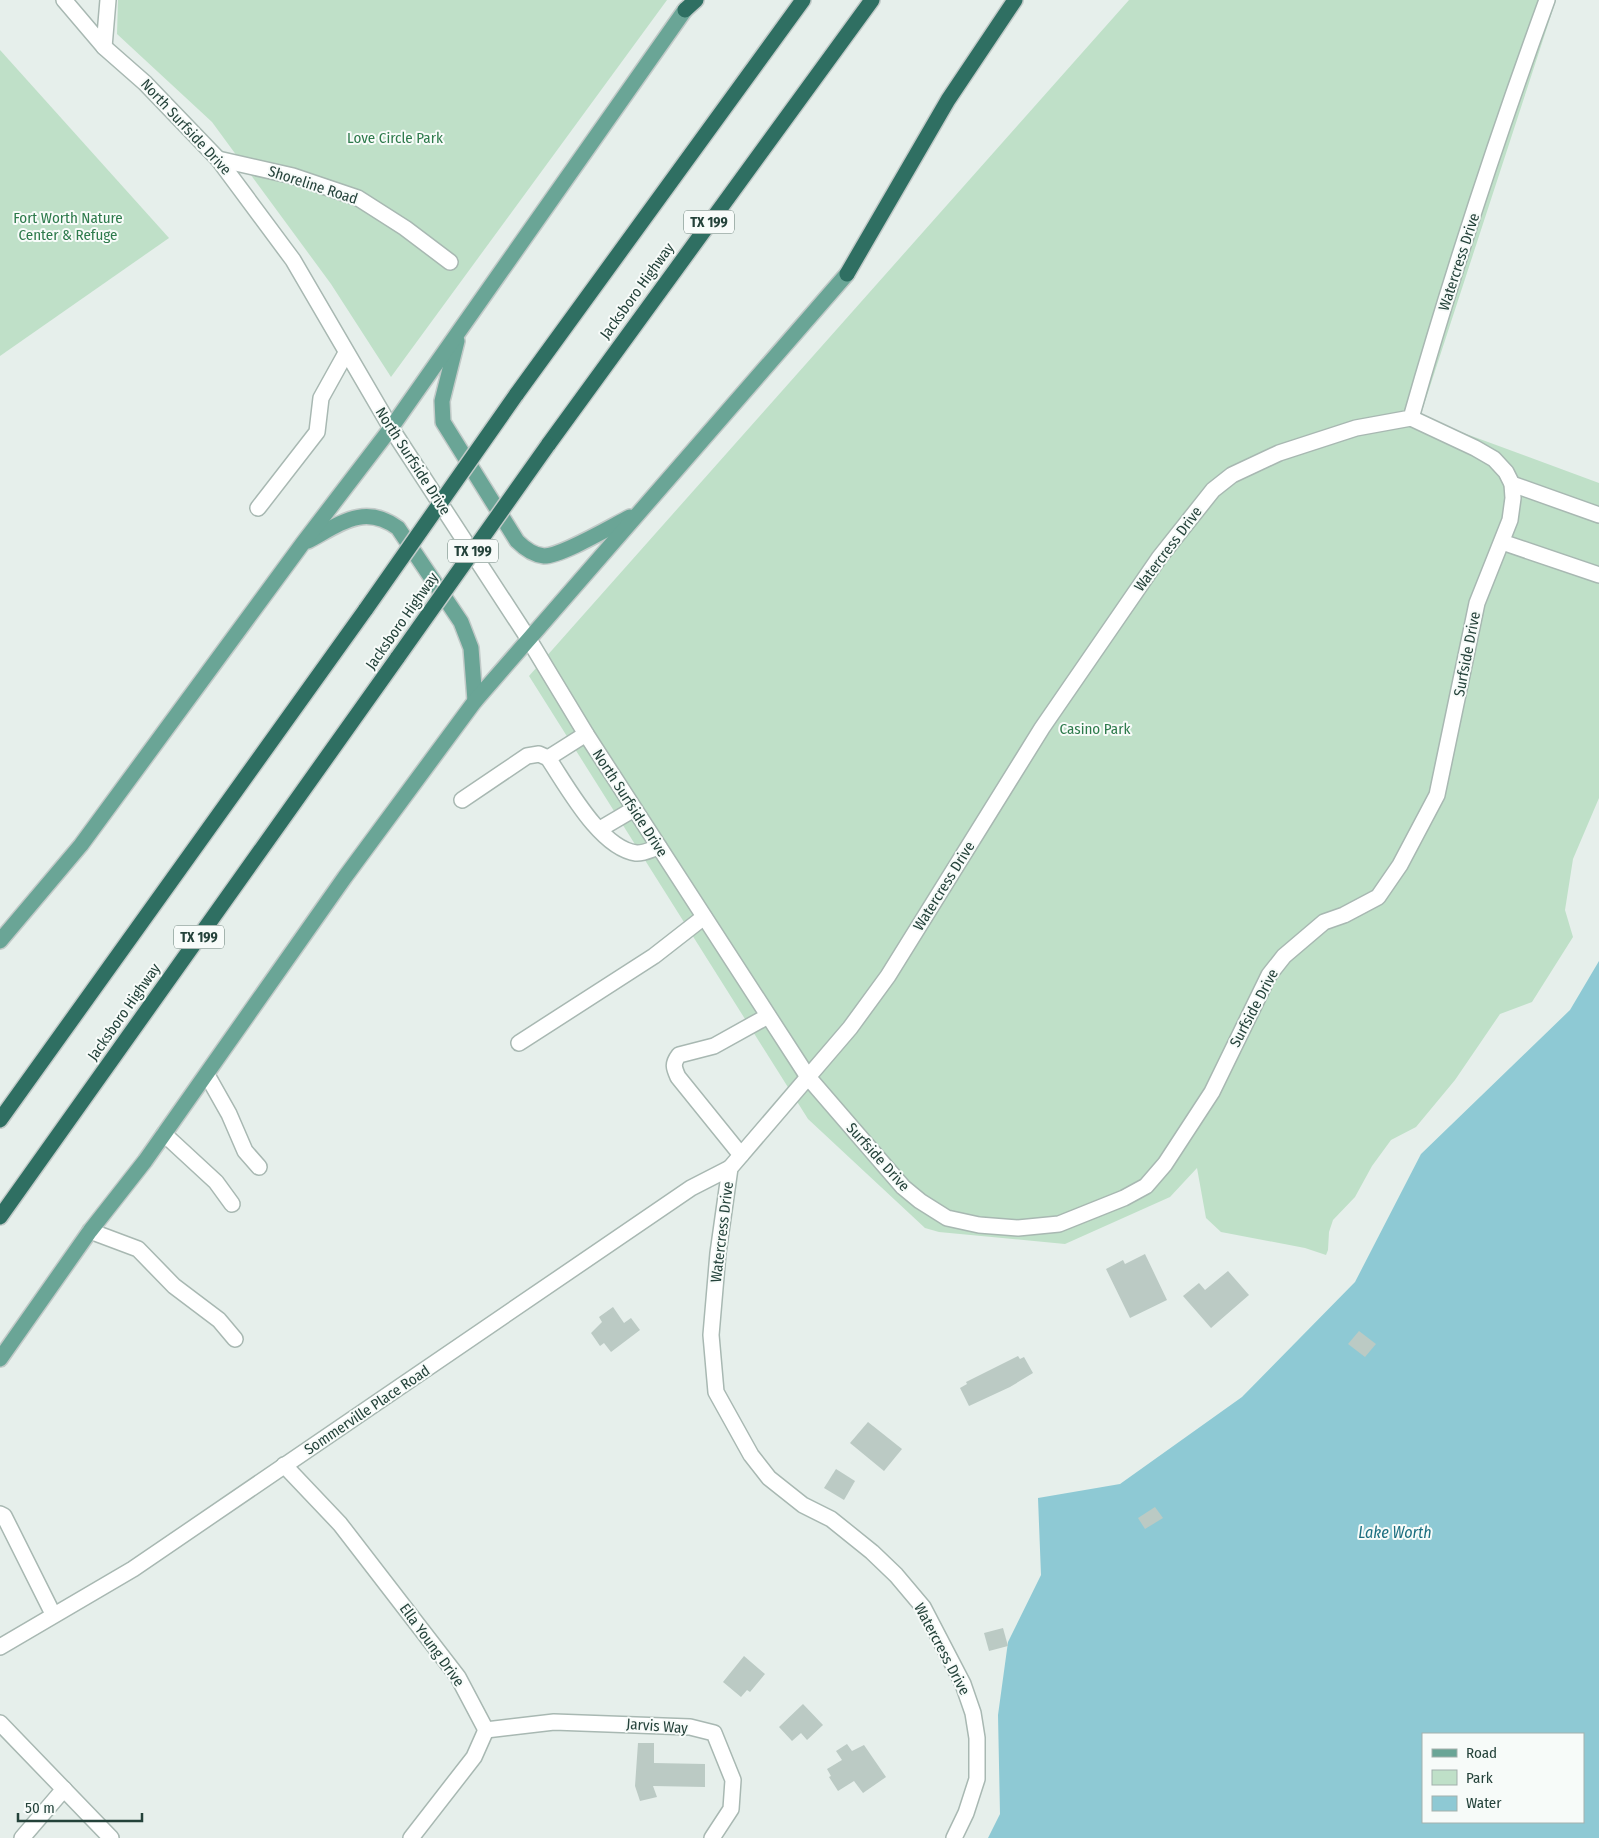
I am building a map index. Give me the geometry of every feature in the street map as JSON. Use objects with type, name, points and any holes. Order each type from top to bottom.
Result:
[{"type":"highway","points":[[0,1120],[366,609],[516,395],[803,0]]},
{"type":"highway","name":"Jacksboro Highway","points":[[0,1217],[548,446],[872,0]]},
{"type":"highway","points":[[847,274],[948,100],[1014,0]]},
{"type":"main road","points":[[0,941],[81,845],[391,428],[690,5]]},
{"type":"main road","points":[[0,1359],[90,1231],[145,1161],[207,1075],[340,884],[475,701],[847,274]]},
{"type":"main road","points":[[459,332],[442,401],[443,422],[517,542],[529,552],[545,556],[562,551],[637,514]]},
{"type":"main road","points":[[303,544],[346,521],[364,515],[384,518],[398,528],[461,622],[472,648],[475,701]]},
{"type":"street","name":"North Surfside Drive","points":[[64,0],[104,47],[145,83],[218,158],[293,260],[391,428],[528,638],[586,734],[808,1077]]},
{"type":"street","points":[[104,47],[108,0]]},
{"type":"street","name":"Watercress Drive","points":[[954,1838],[966,1813],[977,1778],[978,1738],[973,1713],[963,1684],[923,1607],[896,1575],[872,1552],[830,1519],[803,1505],[769,1478],[751,1455],[716,1392],[711,1336],[718,1253],[730,1168],[850,1028],[888,976],[1042,728],[1159,558],[1213,490],[1232,475],[1279,453],[1356,428],[1411,418],[1425,368],[1515,86],[1547,0]]},
{"type":"street","name":"Shoreline Road","points":[[218,158],[293,176],[358,198],[405,228],[450,262]]},
{"type":"street","points":[[258,508],[316,432],[321,398],[346,353]]},
{"type":"street","points":[[1411,418],[1494,459],[1506,472],[1512,484],[1599,516]]},
{"type":"street","name":"Surfside Drive","points":[[808,1077],[903,1187],[920,1201],[947,1218],[979,1226],[1018,1228],[1059,1224],[1124,1198],[1146,1186],[1166,1164],[1212,1092],[1269,975],[1284,956],[1324,922],[1344,915],[1378,897],[1400,865],[1437,794],[1478,603],[1510,520],[1512,484]]},
{"type":"street","points":[[1502,542],[1599,575]]},
{"type":"street","points":[[548,758],[586,734]]},
{"type":"street","points":[[462,800],[527,756],[539,754],[548,758],[590,820],[619,847],[638,854],[659,847]]},
{"type":"street","points":[[600,829],[634,809]]},
{"type":"street","points":[[519,1043],[654,956],[704,917]]},
{"type":"street","points":[[741,1155],[678,1078],[674,1061],[678,1055],[698,1052],[732,1038],[768,1016]]},
{"type":"street","points":[[207,1075],[229,1114],[245,1151],[259,1167]]},
{"type":"street","points":[[164,1134],[216,1182],[232,1204]]},
{"type":"street","name":"Sommerville Place Road","points":[[0,1647],[53,1614],[133,1569],[691,1188],[730,1168]]},
{"type":"street","points":[[90,1231],[138,1249],[174,1286],[219,1320],[235,1339]]},
{"type":"street","name":"Ella Young Drive","points":[[284,1465],[340,1524],[458,1677],[486,1730]]},
{"type":"street","points":[[0,1514],[4,1516],[53,1614]]},
{"type":"street","name":"Jarvis Way","points":[[486,1730],[554,1722],[690,1727],[714,1733],[733,1780],[731,1809],[712,1838]]},
{"type":"street","points":[[0,1723],[111,1838]]},
{"type":"street","points":[[411,1838],[474,1757],[486,1730]]},
{"type":"street","points":[[22,1838],[64,1789]]},
{"type":"green space","name":"Love Circle Park","points":[[118,0],[667,0],[391,377],[331,284],[212,122],[117,34]]},
{"type":"green space","name":"Casino Park","points":[[1129,0],[1556,0],[1420,417],[1599,483],[1599,798],[1573,859],[1565,910],[1573,937],[1532,1002],[1500,1014],[1455,1080],[1416,1127],[1391,1140],[1372,1166],[1355,1197],[1333,1220],[1329,1232],[1326,1255],[1305,1248],[1221,1232],[1206,1218],[1197,1168],[1170,1197],[1065,1244],[939,1232],[925,1228],[808,1119],[529,676]]},
{"type":"green space","name":"Fort Worth Nature Center & Refuge","points":[[0,50],[169,238],[0,356]]},
{"type":"water","name":"Lake Worth","points":[[1599,961],[1599,1838],[988,1838],[1000,1814],[998,1715],[1008,1642],[1041,1575],[1038,1498],[1120,1484],[1242,1397],[1355,1282],[1421,1154],[1570,1010]]},
{"type":"building","points":[[1145,1254],[1167,1300],[1130,1318],[1106,1269],[1123,1260],[1125,1264]]},
{"type":"building","points":[[1228,1271],[1249,1295],[1211,1328],[1183,1296],[1199,1283],[1205,1290]]},
{"type":"building","points":[[613,1307],[624,1323],[631,1318],[640,1330],[611,1352],[604,1343],[600,1346],[591,1333],[602,1322],[599,1317]]},
{"type":"building","points":[[1359,1331],[1376,1344],[1365,1357],[1348,1344]]},
{"type":"building","points":[[1018,1356],[1020,1359],[1024,1357],[1033,1373],[1010,1387],[969,1406],[960,1388],[967,1384],[966,1382]]},
{"type":"building","points":[[868,1422],[902,1449],[884,1471],[850,1443]]},
{"type":"building","points":[[836,1469],[855,1481],[844,1500],[824,1488]]},
{"type":"building","points":[[1155,1507],[1163,1518],[1145,1529],[1138,1518]]},
{"type":"building","points":[[1003,1628],[1008,1646],[989,1651],[984,1633]]},
{"type":"building","points":[[744,1656],[765,1674],[750,1692],[747,1690],[741,1697],[723,1682]]},
{"type":"building","points":[[803,1704],[823,1725],[807,1740],[801,1733],[792,1741],[779,1727]]},
{"type":"building","points":[[638,1743],[654,1743],[654,1763],[705,1764],[705,1787],[653,1786],[657,1797],[640,1801],[635,1786]]},
{"type":"building","points":[[847,1744],[852,1751],[864,1745],[886,1777],[863,1793],[854,1781],[838,1791],[829,1777],[831,1776],[827,1769],[842,1760],[836,1751]]}]
